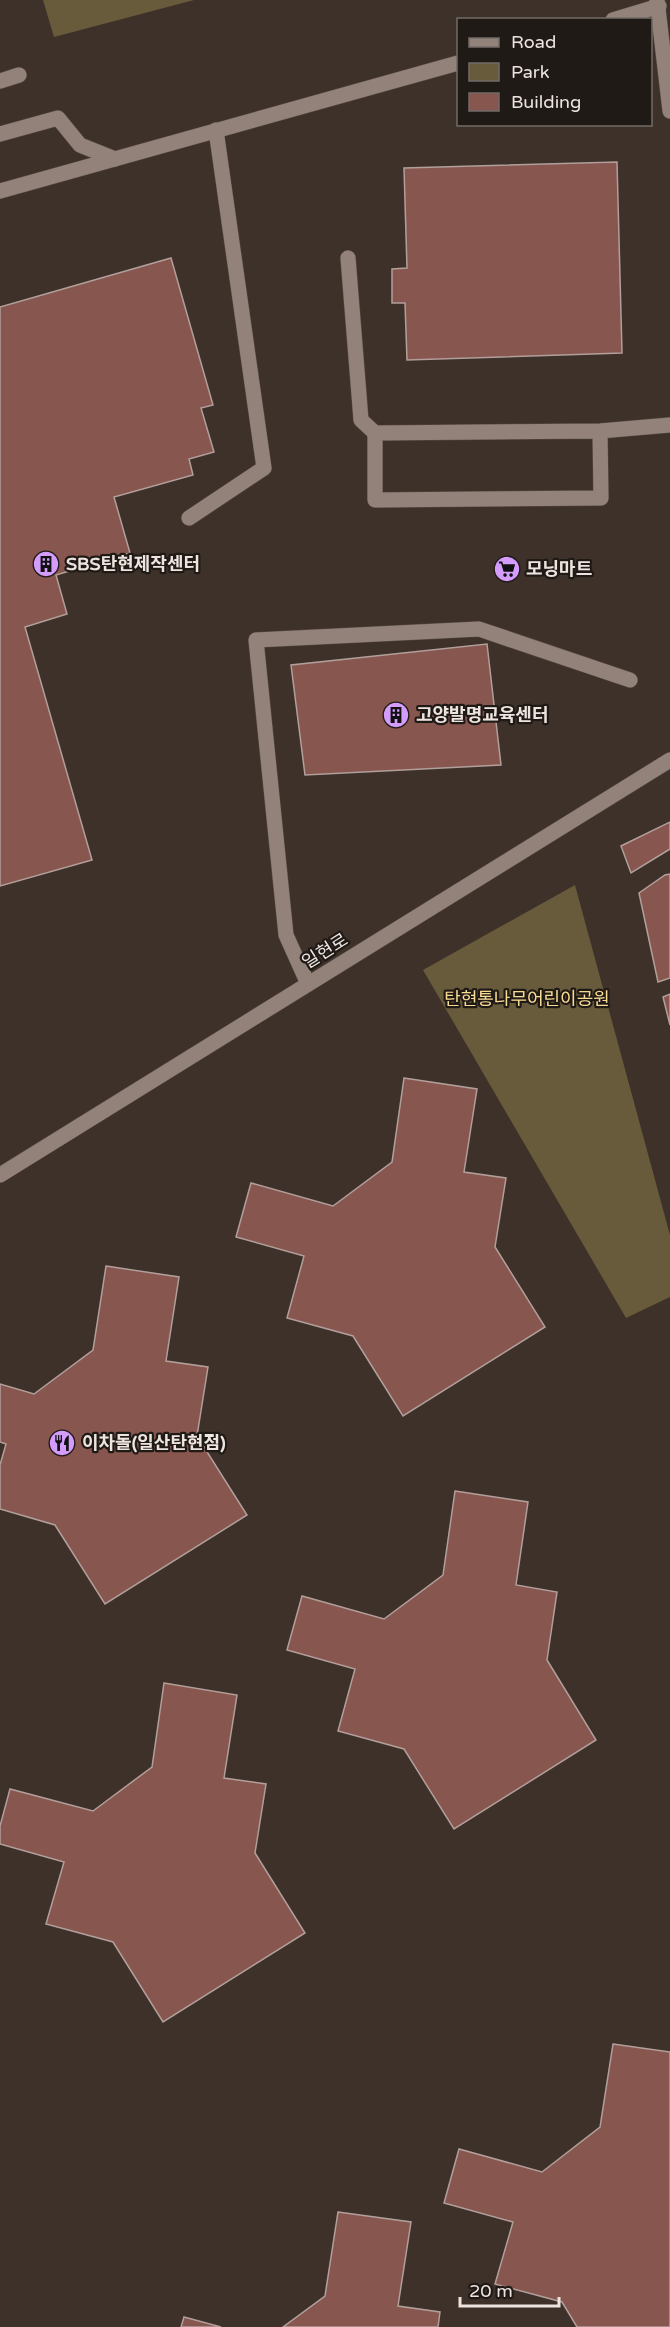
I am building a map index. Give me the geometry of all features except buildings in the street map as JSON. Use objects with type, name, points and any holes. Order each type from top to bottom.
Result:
[{"type":"street","points":[[618,18],[658,3],[670,111]]},
{"type":"street","points":[[0,191],[457,64]]},
{"type":"street","points":[[0,81],[19,75]]},
{"type":"street","points":[[0,134],[58,118],[80,145],[115,159]]},
{"type":"street","points":[[189,518],[264,468],[216,130]]},
{"type":"street","points":[[348,258],[361,420],[375,433],[600,431],[670,425]]},
{"type":"street","points":[[375,433],[375,500],[601,498],[600,431]]},
{"type":"street","points":[[308,984],[286,935],[256,640],[479,629],[630,680]]},
{"type":"street","name":"일현로","points":[[0,1175],[670,760]]},
{"type":"green space","points":[[43,0],[194,0],[54,37]]},
{"type":"green space","name":"탄현통나무어린이공원","points":[[575,885],[670,1235],[670,1297],[626,1318],[423,970]]},
{"type":"place","name":"SBS탄현제작센터","points":[[46,564]]},
{"type":"place","name":"모닝마트","points":[[507,569]]},
{"type":"place","name":"고양발명교육센터","points":[[396,715]]},
{"type":"place","name":"이차돌(일산탄현점)","points":[[62,1443]]}]
